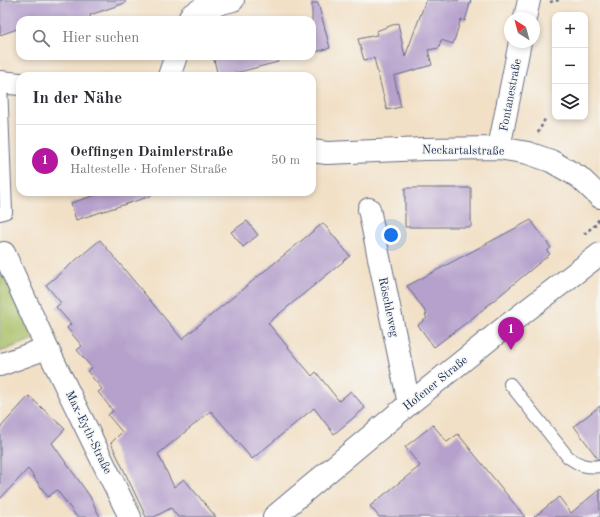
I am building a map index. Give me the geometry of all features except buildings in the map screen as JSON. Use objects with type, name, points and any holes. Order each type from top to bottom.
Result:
[{"type":"street","points":[[191,16],[203,8],[233,0]]},
{"type":"street","points":[[526,12],[529,0]]},
{"type":"street","name":"Fontanestraße","points":[[499,148],[519,48]]},
{"type":"street","points":[[170,72],[175,60]]},
{"type":"street","name":"Neckartalstraße","points":[[316,152],[327,153],[499,148],[528,153],[551,161],[580,177],[600,197]]},
{"type":"street","name":"Röschleweg","points":[[369,209],[409,404]]},
{"type":"street","name":"Max-Eyth-Straße","points":[[4,253],[47,348],[130,517]]},
{"type":"street","name":"Hofener Straße","points":[[274,517],[409,404],[505,327],[600,254]]},
{"type":"street","points":[[0,365],[47,348]]},
{"type":"lane","points":[[3,213],[7,83]]},
{"type":"lane","points":[[510,384],[568,457],[579,465],[592,467],[600,466]]},
{"type":"path","points":[[584,234],[595,225],[600,218]]},
{"type":"green space","points":[[0,270],[34,339],[0,352]]},
{"type":"place","name":"Oeffingen Daimlerstraße","points":[[511,350]]}]
